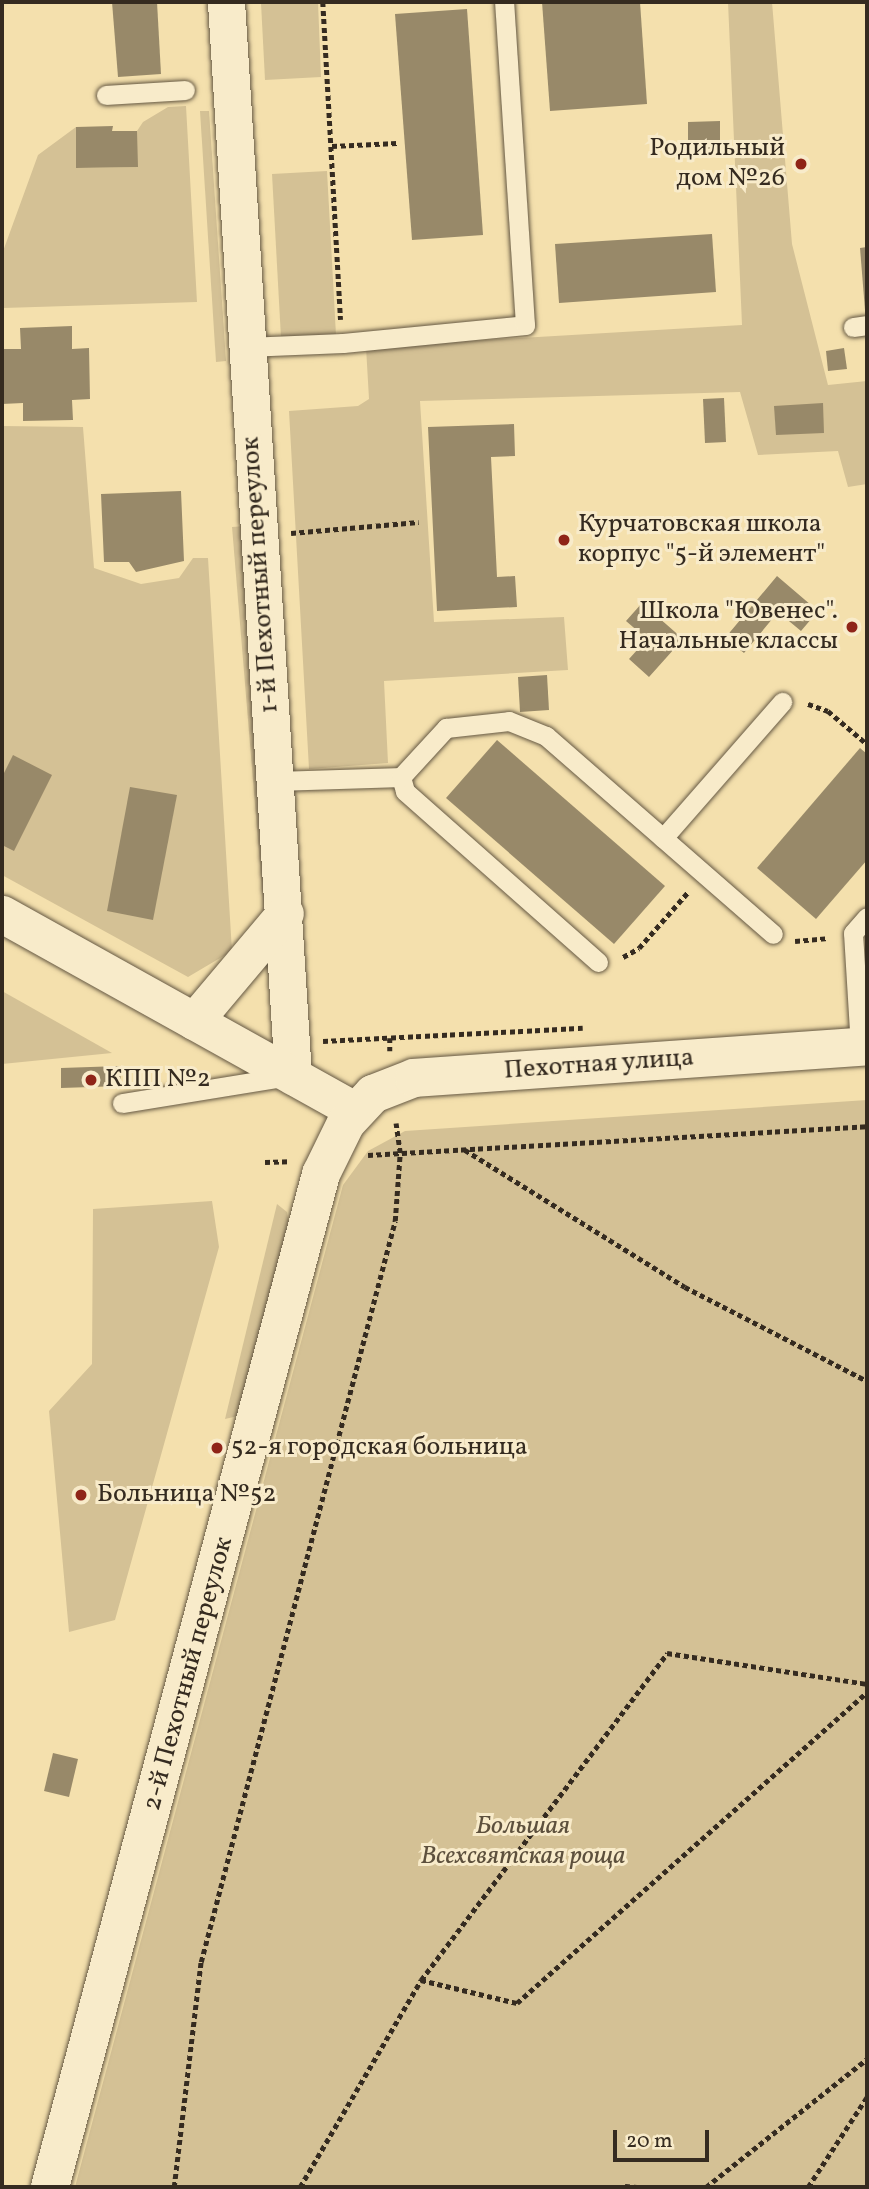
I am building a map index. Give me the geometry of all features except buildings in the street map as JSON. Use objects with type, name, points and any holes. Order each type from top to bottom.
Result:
[{"type":"street","name":"1-й Пехотный переулок","points":[[226,2],[246,346],[285,913],[293,1076]]},
{"type":"street","points":[[194,1021],[285,913]]},
{"type":"street","points":[[2,914],[293,1076],[351,1117]]},
{"type":"street","name":"Пехотная улица","points":[[351,1117],[373,1094],[414,1078],[864,1046]]},
{"type":"street","name":"2-й Пехотный переулок","points":[[50,2187],[321,1174],[351,1117]]},
{"type":"lane","points":[[246,346],[343,343],[526,325],[504,2]]},
{"type":"lane","points":[[106,95],[185,90]]},
{"type":"lane","points":[[663,838],[782,702]]},
{"type":"lane","points":[[276,781],[401,777],[446,728],[468,723],[521,724],[546,736],[773,934]]},
{"type":"lane","points":[[401,777],[411,799],[598,962]]},
{"type":"lane","points":[[864,1046],[853,933],[867,917]]},
{"type":"lane","points":[[122,1103],[293,1076]]},
{"type":"path","points":[[323,2],[343,343]]},
{"type":"path","points":[[332,146],[397,144]]},
{"type":"path","points":[[280,533],[419,522]]},
{"type":"path","points":[[782,702],[803,702],[828,711],[867,744]]},
{"type":"path","points":[[598,962],[624,957],[639,948],[704,873]]},
{"type":"path","points":[[773,934],[808,942],[853,933]]},
{"type":"path","points":[[174,2187],[201,1962],[395,1221],[400,1153],[867,1126]]},
{"type":"path","points":[[464,1149],[685,1287],[867,1381]]},
{"type":"path","points":[[300,2187],[421,1980],[667,1653],[867,1684]]},
{"type":"path","points":[[421,1980],[517,2003],[867,1692]]},
{"type":"path","points":[[706,2187],[867,2059]]},
{"type":"path","points":[[808,2187],[867,2097]]},
{"type":"path","points":[[625,2186],[637,2187]]},
{"type":"green space","points":[[318,2],[321,77],[265,80],[261,3]]},
{"type":"green space","points":[[728,2],[772,2],[792,244],[828,385],[867,381],[867,484],[848,487],[838,451],[758,455],[740,392],[420,401],[434,622],[564,617],[568,670],[384,681],[388,763],[309,769],[289,411],[358,406],[369,399],[366,347],[742,325]]},
{"type":"green space","points":[[186,106],[197,302],[3,308],[2,254],[38,155],[76,127],[77,168],[137,167],[137,131],[143,122],[168,107]]},
{"type":"green space","points":[[200,111],[209,111],[226,361],[216,362]]},
{"type":"green space","points":[[327,171],[336,335],[281,338],[272,174]]},
{"type":"green space","points":[[2,426],[83,427],[94,568],[141,584],[179,578],[193,558],[208,558],[232,951],[188,977],[2,875]]},
{"type":"green space","points":[[245,526],[273,905],[264,913],[232,527]]},
{"type":"green space","points":[[2,991],[112,1053],[2,1064]]},
{"type":"green space","name":"Большая Всехсвятская роща","points":[[867,1100],[867,2187],[75,2187],[343,1185],[368,1151],[405,1131]]},
{"type":"green space","points":[[212,1201],[219,1247],[115,1620],[69,1632],[49,1411],[92,1364],[93,1209]]},
{"type":"green space","points":[[277,1204],[287,1212],[289,1225],[238,1416],[225,1419]]},
{"type":"place","name":"Родильный дом №26","points":[[801,164]]},
{"type":"place","name":"Курчатовская школа корпус \"5-й элемент\"","points":[[564,540]]},
{"type":"place","name":"Школа \"Ювенес\". Начальные классы","points":[[852,627]]},
{"type":"place","name":"КПП №2","points":[[91,1080]]},
{"type":"place","name":"52-я городская больница","points":[[217,1448]]},
{"type":"place","name":"Больница №52","points":[[81,1495]]}]
